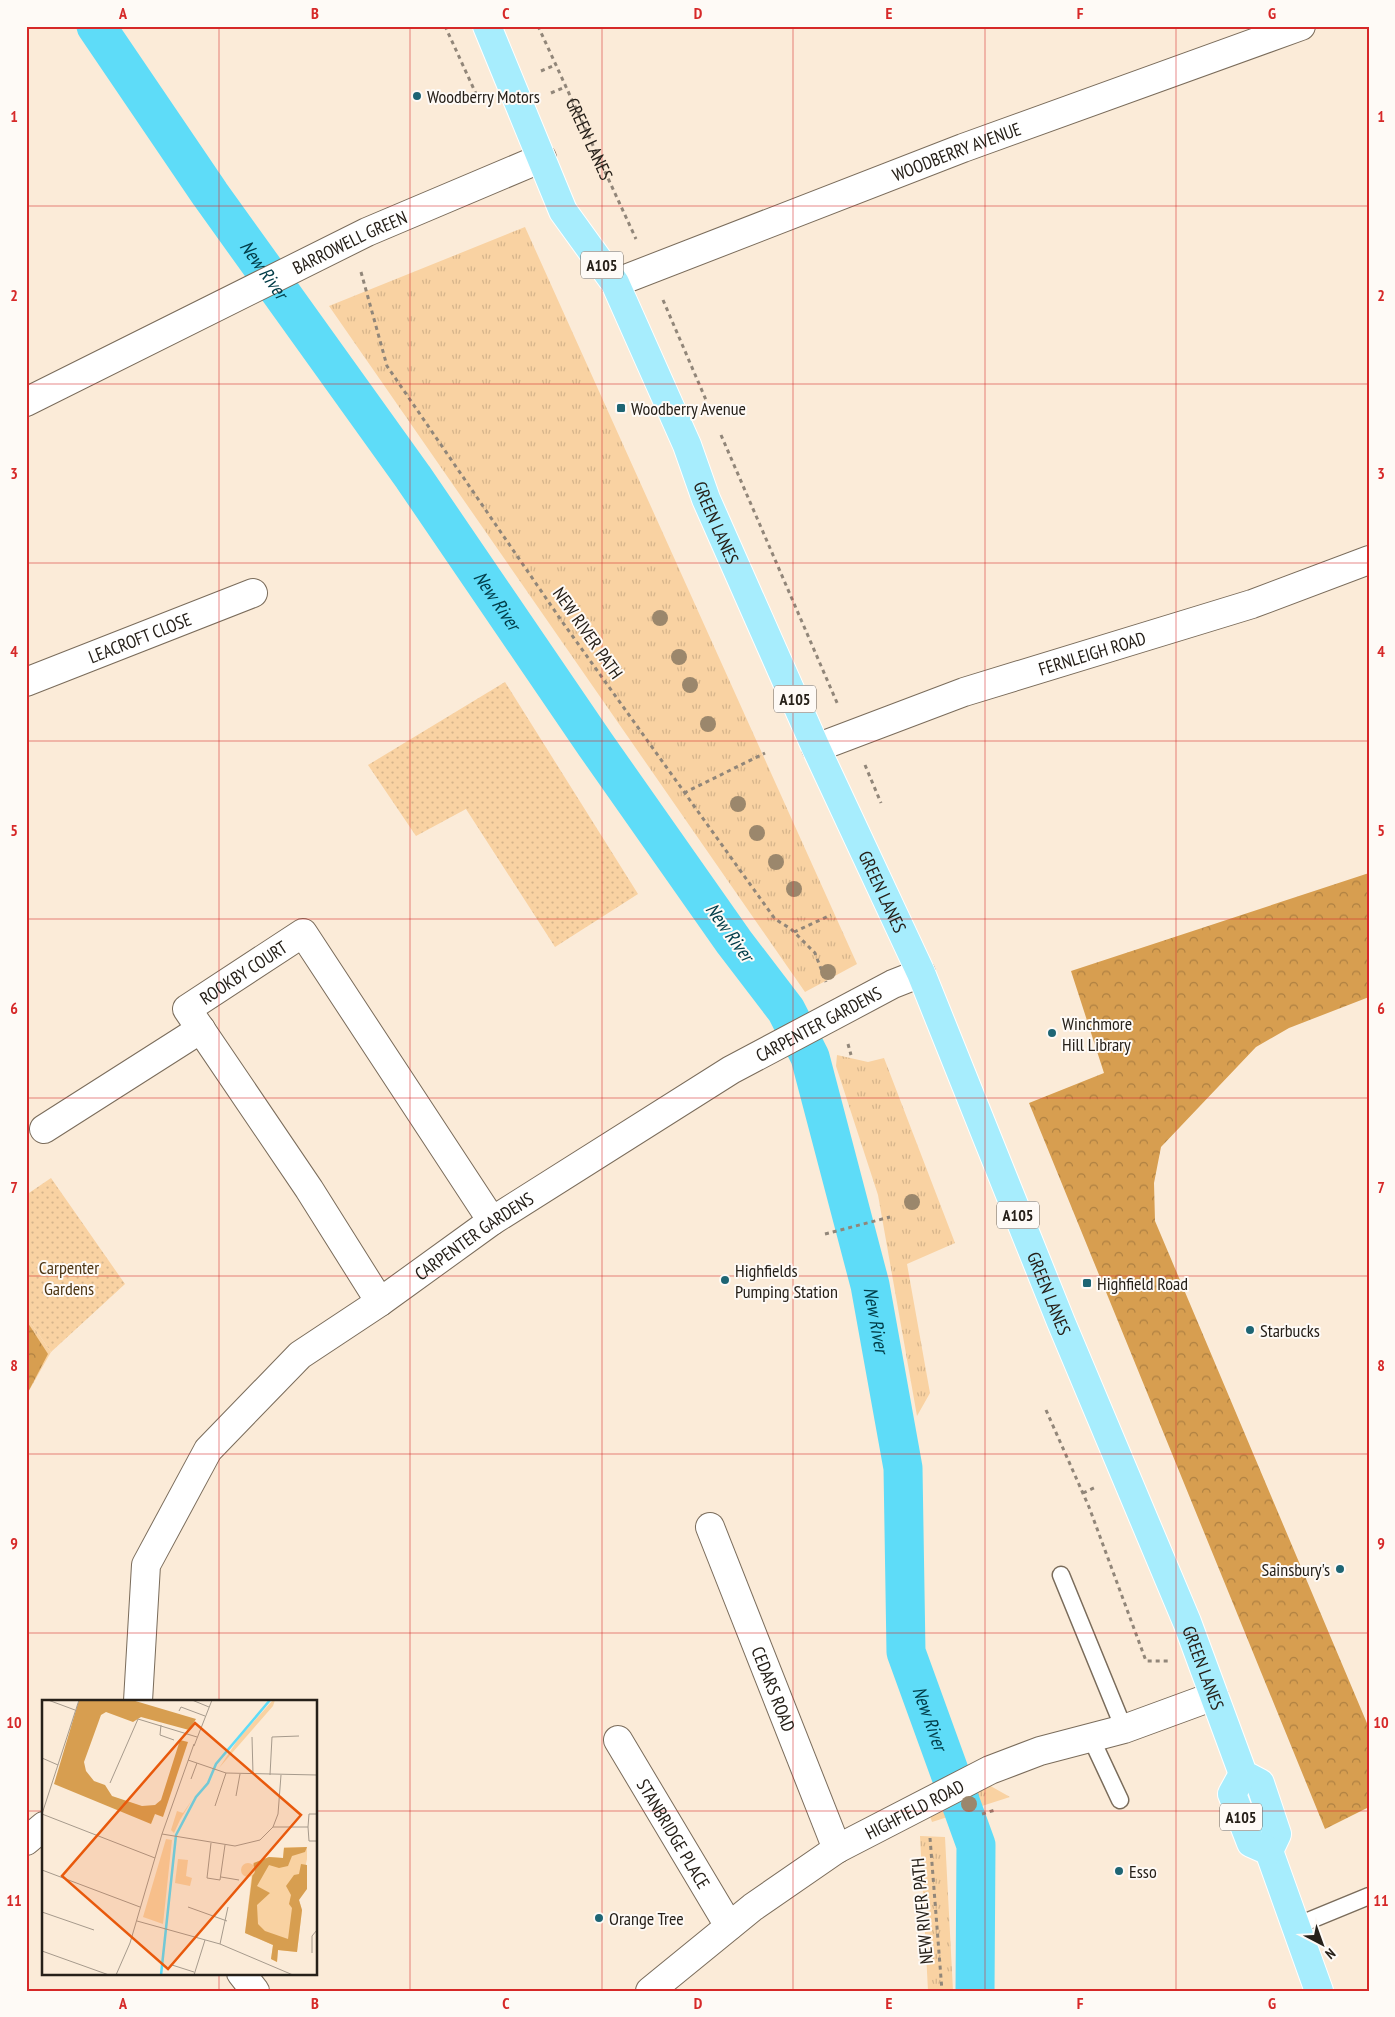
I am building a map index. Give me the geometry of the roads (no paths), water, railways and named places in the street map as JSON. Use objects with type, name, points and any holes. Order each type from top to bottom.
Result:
[{"type":"main road","name":"GREEN LANES","points":[[487,26],[563,211],[615,283],[687,445],[706,499],[816,748],[920,973],[1061,1322],[1187,1622],[1243,1774],[1232,1794],[1251,1844],[1269,1851],[1319,1991]]},
{"type":"street","name":"WOODBERRY AVENUE","points":[[615,283],[963,148],[1301,26]]},
{"type":"street","name":"BARROWELL GREEN","points":[[26,402],[367,232],[542,158]]},
{"type":"street","name":"FERNLEIGH ROAD","points":[[816,748],[964,692],[1252,604],[1369,560]]},
{"type":"street","name":"LEACROFT CLOSE","points":[[26,682],[253,593]]},
{"type":"street","name":"ROOKBY COURT","points":[[380,1302],[309,1190],[187,1009],[303,933],[492,1221]]},
{"type":"street","name":"CARPENTER GARDENS","points":[[138,1700],[146,1565],[208,1450],[300,1355],[380,1302],[492,1221],[731,1070],[893,984],[920,973]]},
{"type":"street","points":[[44,1129],[201,1029]]},
{"type":"street","name":"CEDARS ROAD","points":[[710,1527],[837,1849]]},
{"type":"street","name":"HIGHFIELD ROAD","points":[[650,1991],[752,1907],[837,1849],[990,1770],[1040,1751],[1124,1729],[1214,1696]]},
{"type":"street","name":"STANBRIDGE PLACE","points":[[618,1740],[729,1926]]},
{"type":"street","points":[[26,1841],[42,1828]]},
{"type":"street","points":[[242,1974],[255,1991]]},
{"type":"lane","points":[[1061,1575],[1124,1729]]},
{"type":"lane","points":[[1092,1738],[1120,1800]]},
{"type":"lane","points":[[1296,1926],[1369,1896]]},
{"type":"waterway","name":"New River","points":[[96,26],[210,194],[413,477],[595,744],[734,942],[786,1010],[810,1057],[870,1285],[903,1468],[906,1652],[976,1845],[975,1991]]},
{"type":"place","name":"Woodberry Motors","points":[[417,96]]},
{"type":"place","name":"Woodberry Avenue","points":[[621,408]]},
{"type":"place","name":"Winchmore Hill Library","points":[[1052,1033]]},
{"type":"place","name":"Highfields Pumping Station","points":[[725,1280]]},
{"type":"place","name":"Highfield Road","points":[[1087,1283]]},
{"type":"place","name":"Starbucks","points":[[1250,1330]]},
{"type":"place","name":"Sainsbury's","points":[[1340,1569]]},
{"type":"place","name":"Esso","points":[[1119,1871]]},
{"type":"place","name":"Orange Tree","points":[[599,1918]]},
{"type":"park label","name":"Carpenter Gardens","points":[[69,1277]]}]
